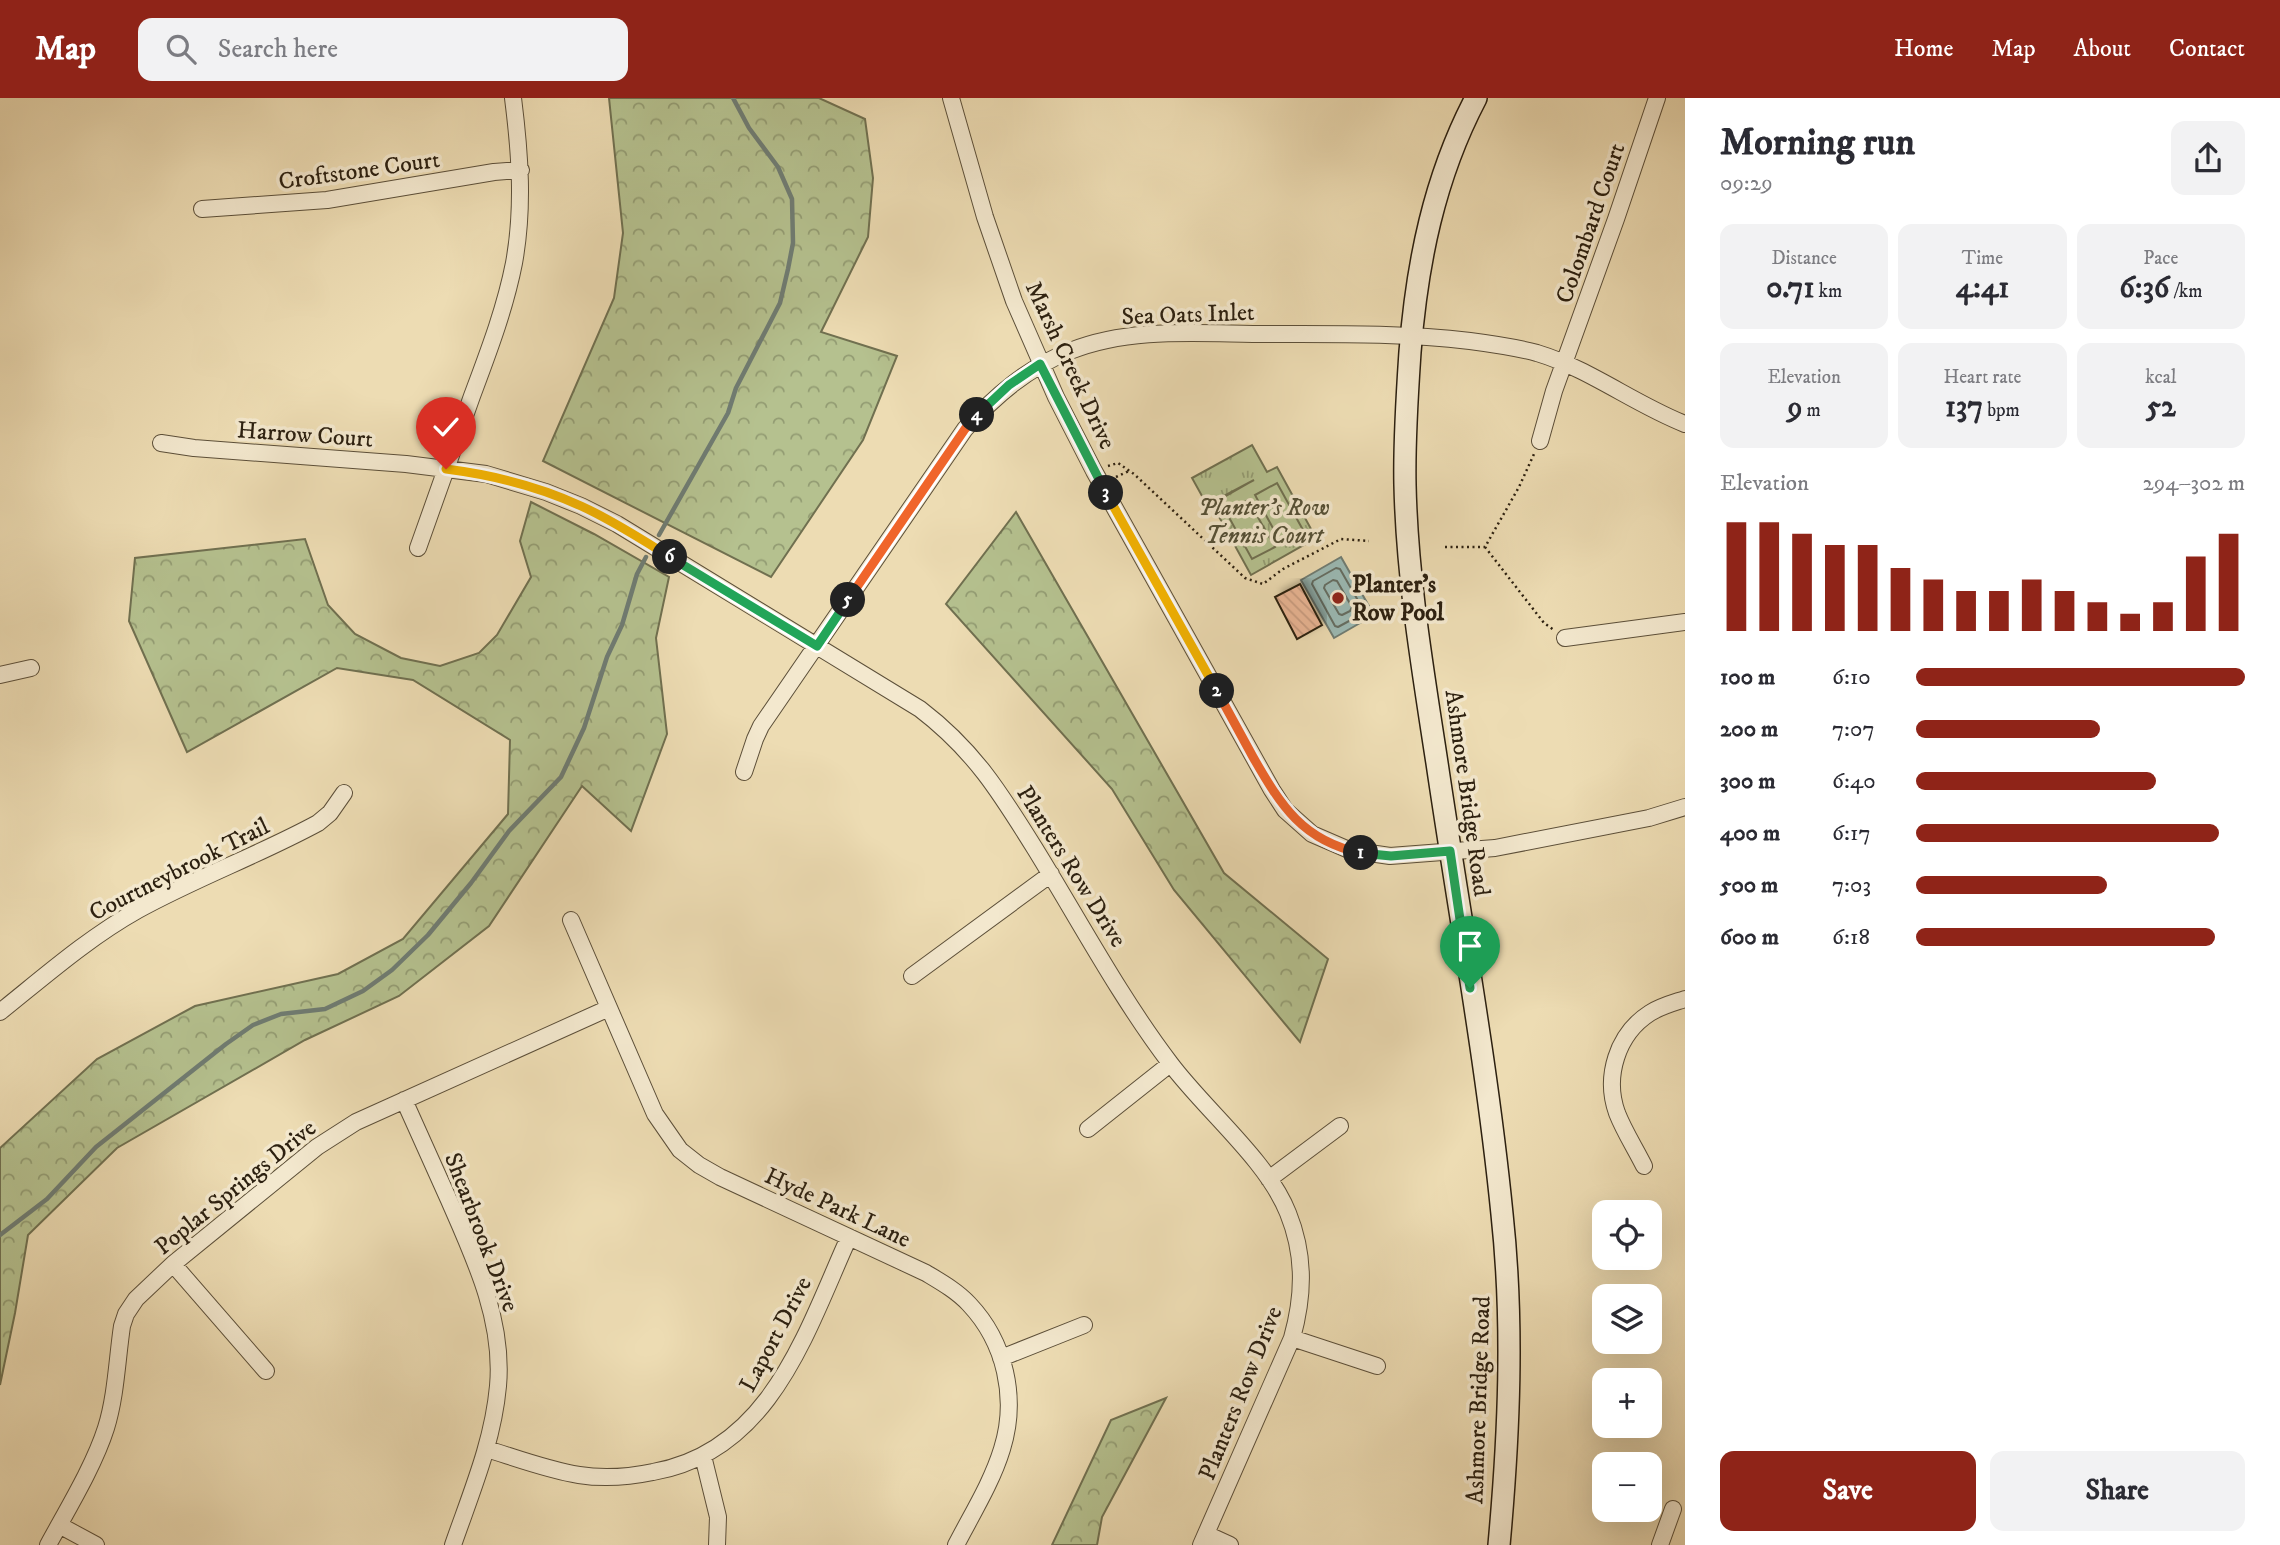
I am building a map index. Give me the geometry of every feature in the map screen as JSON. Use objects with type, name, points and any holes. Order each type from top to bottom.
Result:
[{"type":"main road","name":"Ashmore Bridge Road","points":[[1476,98],[1452,150],[1427,226],[1411,336],[1405,438],[1408,533],[1424,671],[1490,1118],[1509,1294],[1508,1408],[1499,1545]]},
{"type":"street","points":[[418,548],[489,351],[508,290],[519,223],[521,170],[513,98]]},
{"type":"street","name":"Marsh Creek Drive","points":[[951,98],[985,217],[1014,301],[1040,364],[1094,471],[1285,810],[1312,834],[1349,850],[1391,856],[1495,848],[1649,818],[1685,807]]},
{"type":"street","name":"Colombard Court","points":[[1540,442],[1564,362],[1657,98]]},
{"type":"street","name":"Croftstone Court","points":[[202,209],[327,200],[494,172],[521,170]]},
{"type":"street","name":"Sea Oats Inlet","points":[[744,772],[761,726],[965,429],[1009,385],[1040,364],[1072,350],[1107,339],[1136,335],[1380,334],[1507,346],[1564,362],[1685,424]]},
{"type":"street","name":"Harrow Court","points":[[161,443],[446,469]]},
{"type":"street","name":"Planters Row Drive","points":[[446,469],[509,480],[581,506],[617,524],[920,709],[956,739],[996,786],[1136,1014],[1170,1064],[1269,1179],[1289,1215],[1300,1259],[1300,1309],[1292,1338],[1203,1540]]},
{"type":"street","points":[[1565,638],[1685,622]]},
{"type":"street","points":[[0,675],[31,668]]},
{"type":"street","name":"Courtneybrook Trail","points":[[0,1012],[111,926],[167,895],[318,823],[330,813],[344,793]]},
{"type":"street","points":[[912,976],[1051,874]]},
{"type":"street","name":"Hyde Park Lane","points":[[571,920],[655,1114],[680,1150],[720,1177],[949,1286],[969,1303],[985,1324],[1005,1370],[1009,1395],[1008,1421],[1003,1447],[994,1470],[956,1545]]},
{"type":"street","points":[[1644,1166],[1617,1113],[1613,1096],[1614,1064],[1626,1037],[1642,1018],[1661,1007],[1685,999]]},
{"type":"street","name":"Poplar Springs Drive","points":[[48,1545],[99,1447],[111,1405],[122,1326],[136,1299],[173,1264],[317,1147],[356,1122],[609,1008]]},
{"type":"street","points":[[1088,1129],[1170,1064]]},
{"type":"street","name":"Shearbrook Drive","points":[[404,1100],[479,1272],[493,1315],[498,1350],[498,1385],[487,1449],[453,1545]]},
{"type":"street","points":[[1269,1179],[1340,1126]]},
{"type":"street","name":"Laport Drive","points":[[487,1449],[578,1475],[596,1477],[629,1477],[662,1471],[704,1456],[735,1435],[760,1412],[779,1385],[806,1333],[849,1237]]},
{"type":"street","points":[[173,1264],[266,1371]]},
{"type":"street","points":[[1001,1358],[1084,1325]]},
{"type":"street","points":[[1292,1338],[1377,1366]]},
{"type":"street","points":[[704,1456],[718,1517],[717,1545]]},
{"type":"street","points":[[1660,1545],[1673,1509]]},
{"type":"street","points":[[59,1525],[96,1545]]},
{"type":"street","points":[[1203,1540],[1230,1545]]},
{"type":"path","points":[[1485,547],[1519,487],[1540,442]]},
{"type":"path","points":[[1094,471],[1118,463],[1134,474],[1245,578],[1263,584],[1283,569],[1340,539],[1369,541]]},
{"type":"path","points":[[1445,547],[1485,547]]},
{"type":"path","points":[[1485,547],[1544,623],[1565,638]]},
{"type":"green space","points":[[609,98],[819,98],[865,119],[873,178],[868,237],[821,332],[897,356],[863,440],[771,577],[543,461],[614,298],[623,233]]},
{"type":"green space","name":"Planter's Row Tennis Court","points":[[1252,445],[1267,472],[1277,467],[1316,538],[1251,575],[1212,504],[1254,480],[1207,505],[1192,478]]},
{"type":"green space","points":[[1277,483],[1303,530],[1281,543],[1255,495]]},
{"type":"green space","points":[[1248,500],[1275,547],[1252,559],[1226,512]]},
{"type":"green space","points":[[531,502],[669,577],[656,638],[667,734],[631,831],[582,786],[489,926],[399,996],[305,1040],[117,1148],[28,1235],[0,1385],[0,1148],[97,1059],[195,1006],[338,974],[403,939],[508,814],[510,740],[413,680],[337,668],[187,752],[129,621],[135,558],[305,539],[328,605],[355,634],[401,658],[440,666],[479,653],[497,635],[531,577],[520,541]]},
{"type":"green space","points":[[1016,512],[1224,873],[1328,959],[1300,1042],[1174,890],[1112,789],[946,604]]},
{"type":"green space","points":[[1166,1398],[1102,1517],[1097,1545],[1052,1545],[1111,1420]]},
{"type":"water","name":"Planter's Row Pool","points":[[1341,557],[1374,615],[1334,638],[1301,580]]},
{"type":"building","points":[[1300,584],[1322,625],[1297,639],[1275,597]]},
{"type":"waterway","points":[[659,535],[728,413],[736,388],[780,303],[793,243],[792,199],[778,167],[749,128],[733,98]]},
{"type":"waterway","points":[[0,1235],[47,1199],[96,1147],[253,1025],[281,1014],[325,1009],[363,991],[392,970],[428,935],[509,831],[561,777],[584,728],[607,657],[622,625],[637,574],[646,557]]},
{"type":"place","name":"Planter's Row Pool","points":[[1338,598]]},
{"type":"route","points":[[446,469],[509,480],[581,506],[617,524],[817,646],[965,429],[1009,385],[1040,364],[1094,471],[1285,810],[1312,834],[1349,850],[1391,856],[1450,851],[1470,988]]}]
